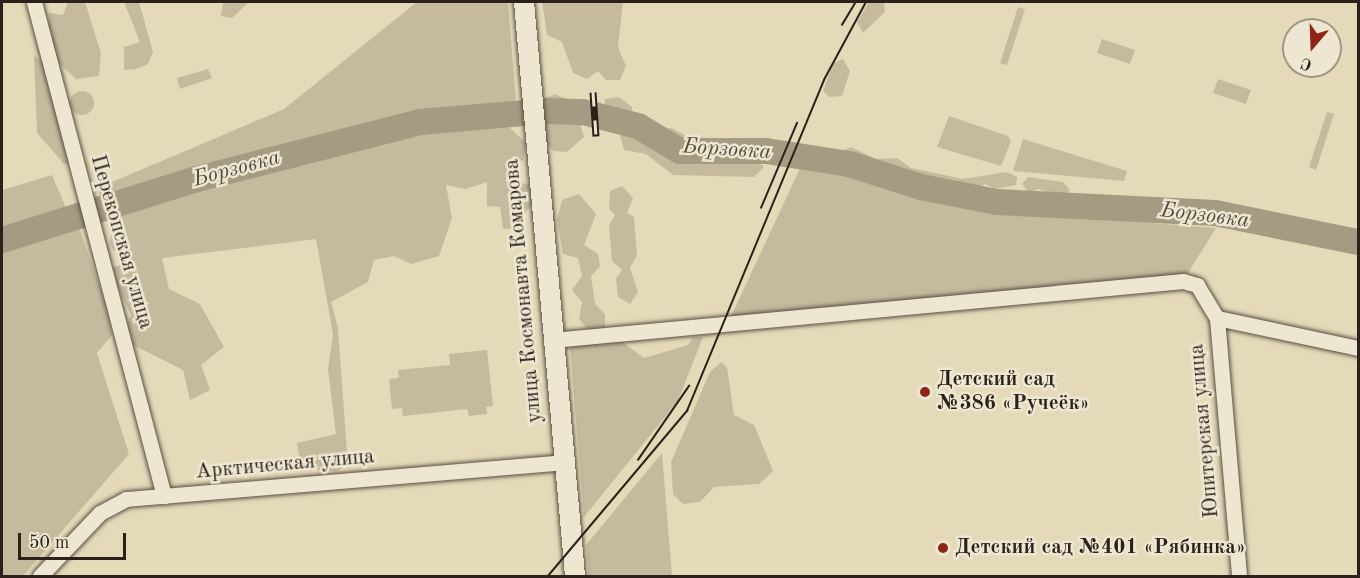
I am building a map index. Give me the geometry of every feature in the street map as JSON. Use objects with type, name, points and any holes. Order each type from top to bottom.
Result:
[{"type":"street","name":"Перекопская улица","points":[[34,2],[164,496]]},
{"type":"street","name":"улица Космонавта Комарова","points":[[524,2],[533,136],[575,576]]},
{"type":"street","points":[[552,340],[1184,281],[1208,296],[1217,318],[1359,348]]},
{"type":"street","name":"Юпитерская улица","points":[[1217,318],[1239,576]]},
{"type":"street","name":"Арктическая улица","points":[[40,576],[100,513],[126,499],[564,462]]},
{"type":"shaded area","points":[[68,2],[85,2],[101,53],[99,76],[76,79],[59,63],[48,38],[49,13],[63,15]]},
{"type":"shaded area","points":[[124,2],[139,2],[153,52],[148,64],[136,69],[124,70],[124,47],[140,42]]},
{"type":"shaded area","points":[[223,2],[249,2],[232,18],[221,16]]},
{"type":"shaded area","points":[[417,2],[508,2],[516,102],[507,108],[506,124],[526,143],[523,161],[509,160],[506,182],[529,184],[532,204],[512,229],[503,229],[500,207],[487,206],[487,182],[466,189],[446,185],[452,218],[439,256],[411,264],[394,256],[374,260],[368,282],[331,302],[338,328],[348,466],[336,471],[301,469],[297,443],[336,434],[328,369],[333,334],[316,239],[162,258],[169,289],[200,304],[224,347],[201,365],[210,390],[190,400],[183,370],[133,345],[127,325],[131,315],[109,269],[128,262],[131,255],[113,250],[110,243],[114,209],[106,200],[102,205],[98,188],[284,109]]},
{"type":"shaded area","points":[[542,2],[623,2],[618,47],[626,66],[620,80],[606,80],[598,71],[587,79],[573,73],[562,42],[547,35]]},
{"type":"shaded area","points":[[869,2],[884,2],[885,12],[863,33],[857,22]]},
{"type":"shaded area","points":[[1018,7],[1025,9],[1007,65],[1000,63]]},
{"type":"shaded area","points":[[1102,39],[1135,50],[1130,64],[1097,53]]},
{"type":"shaded area","points":[[34,55],[48,68],[70,163],[64,164],[37,133]]},
{"type":"shaded area","points":[[843,59],[850,71],[842,96],[830,97],[823,91],[833,63]]},
{"type":"shaded area","points":[[208,69],[212,78],[180,89],[177,78]]},
{"type":"shaded area","points":[[1218,79],[1251,90],[1246,104],[1213,93]]},
{"type":"shaded area","points":[[82,91],[91,94],[94,103],[91,112],[82,115],[73,112],[70,103],[73,94]]},
{"type":"shaded area","points":[[555,94],[573,102],[584,137],[567,152],[553,151],[541,137],[538,101]]},
{"type":"shaded area","points":[[619,97],[632,107],[631,132],[645,134],[678,159],[753,159],[764,167],[754,177],[673,175],[646,154],[624,150],[619,131],[603,120],[605,99]]},
{"type":"shaded area","points":[[1327,112],[1334,114],[1316,170],[1309,167]]},
{"type":"shaded area","points":[[949,116],[1008,136],[1011,141],[1001,166],[937,147]]},
{"type":"shaded area","points":[[671,128],[687,136],[717,139],[710,148],[688,153],[668,146],[660,131]]},
{"type":"shaded area","points":[[1023,139],[1127,171],[1124,181],[1013,171]]},
{"type":"shaded area","points":[[851,147],[876,159],[897,158],[911,168],[963,179],[1006,172],[1017,177],[1016,185],[995,189],[985,184],[973,191],[961,183],[951,186],[859,161],[844,150]]},
{"type":"shaded area","points":[[802,164],[918,197],[1007,212],[1216,228],[1183,281],[728,323]]},
{"type":"shaded area","points":[[52,175],[75,229],[79,228],[107,307],[112,335],[97,353],[129,454],[23,576],[2,576],[2,190]]},
{"type":"shaded area","points":[[1028,177],[1063,182],[1070,190],[1062,197],[1038,189],[1029,193],[1022,184]]},
{"type":"shaded area","points":[[622,186],[633,198],[627,213],[634,217],[637,255],[630,268],[638,292],[630,304],[618,297],[616,279],[622,270],[612,261],[609,225],[615,215],[609,209],[610,191]]},
{"type":"shaded area","points":[[579,194],[596,214],[584,245],[598,254],[600,266],[591,276],[595,304],[605,314],[605,330],[589,331],[579,319],[582,302],[572,290],[582,276],[578,258],[563,254],[557,220],[562,200]]},
{"type":"shaded area","points":[[693,337],[703,337],[678,401],[584,517],[570,348],[583,342],[621,341],[644,358],[688,345]]},
{"type":"shaded area","points":[[487,350],[493,406],[486,407],[487,414],[469,416],[467,409],[403,416],[402,408],[392,409],[389,379],[399,378],[398,370],[450,365],[449,354]]},
{"type":"shaded area","points":[[721,362],[727,367],[734,415],[754,425],[773,471],[759,484],[714,487],[700,502],[683,504],[673,494],[671,462],[710,372]]},
{"type":"shaded area","points":[[662,453],[672,576],[589,576],[586,545]]},
{"type":"waterway","name":"Борзовка","points":[[2,240],[197,179],[420,122],[548,111],[583,112],[638,126],[680,151],[766,151],[849,164],[921,187],[997,202],[1215,213],[1358,242]]},
{"type":"tram line","points":[[842,25],[856,2]]},
{"type":"tram line","points":[[548,576],[687,411],[824,80],[866,2]]},
{"type":"tram line","points":[[761,208],[797,123]]},
{"type":"tram line","points":[[638,460],[689,386]]},
{"type":"railway","points":[[593,92],[596,136]]},
{"type":"place","name":"Детский сад №386 «Ручеёк»","points":[[925,392]]},
{"type":"place","name":"Детский сад №401 «Рябинка»","points":[[943,548]]}]
